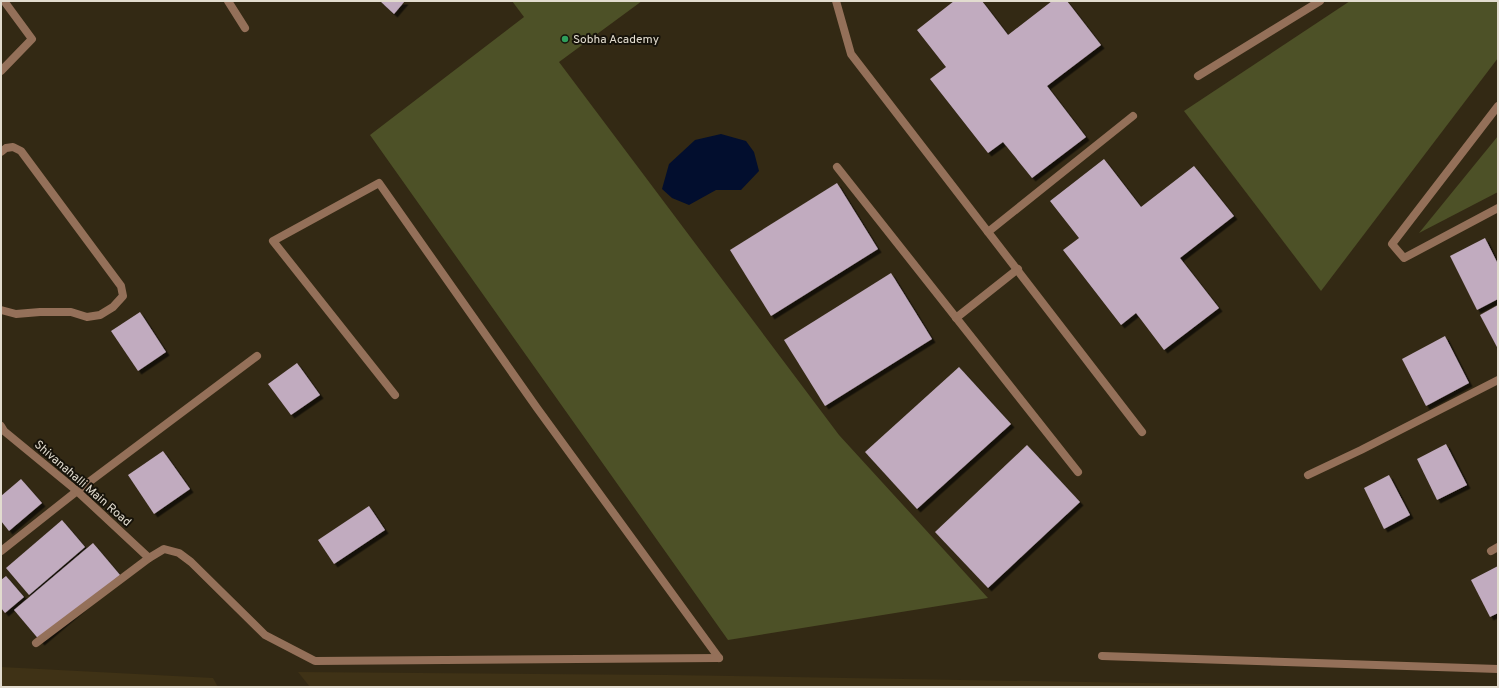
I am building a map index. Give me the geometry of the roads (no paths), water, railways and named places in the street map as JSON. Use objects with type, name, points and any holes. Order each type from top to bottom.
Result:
[{"type":"street","points":[[1,71],[32,40],[4,1]]},
{"type":"street","points":[[228,1],[245,28]]},
{"type":"street","points":[[836,1],[851,54],[1142,432]]},
{"type":"street","points":[[1198,76],[1320,1]]},
{"type":"street","points":[[1498,106],[1392,244],[1404,258],[1498,208]]},
{"type":"street","points":[[988,232],[1133,116]]},
{"type":"street","points":[[1,152],[6,148],[12,147],[22,151],[121,286],[123,296],[113,307],[100,315],[87,317],[71,312],[16,314],[1,310]]},
{"type":"street","points":[[837,167],[1078,472]]},
{"type":"street","points":[[36,643],[149,558],[164,549],[178,553],[191,562],[265,635],[315,661],[719,658],[537,408],[379,183],[273,242],[395,395]]},
{"type":"street","points":[[956,318],[1018,269]]},
{"type":"street","points":[[1,551],[77,491],[257,356]]},
{"type":"street","points":[[1308,475],[1361,450],[1498,380]]},
{"type":"street","name":"Shivanahalli Main Road","points":[[2,430],[77,491],[149,558]]},
{"type":"street","points":[[1102,656],[1498,669]]},
{"type":"water","points":[[721,134],[746,141],[754,152],[759,171],[741,190],[716,190],[689,205],[672,198],[662,189],[669,164],[695,140]]},
{"type":"place","name":"Sobha Academy","points":[[565,39]]}]
